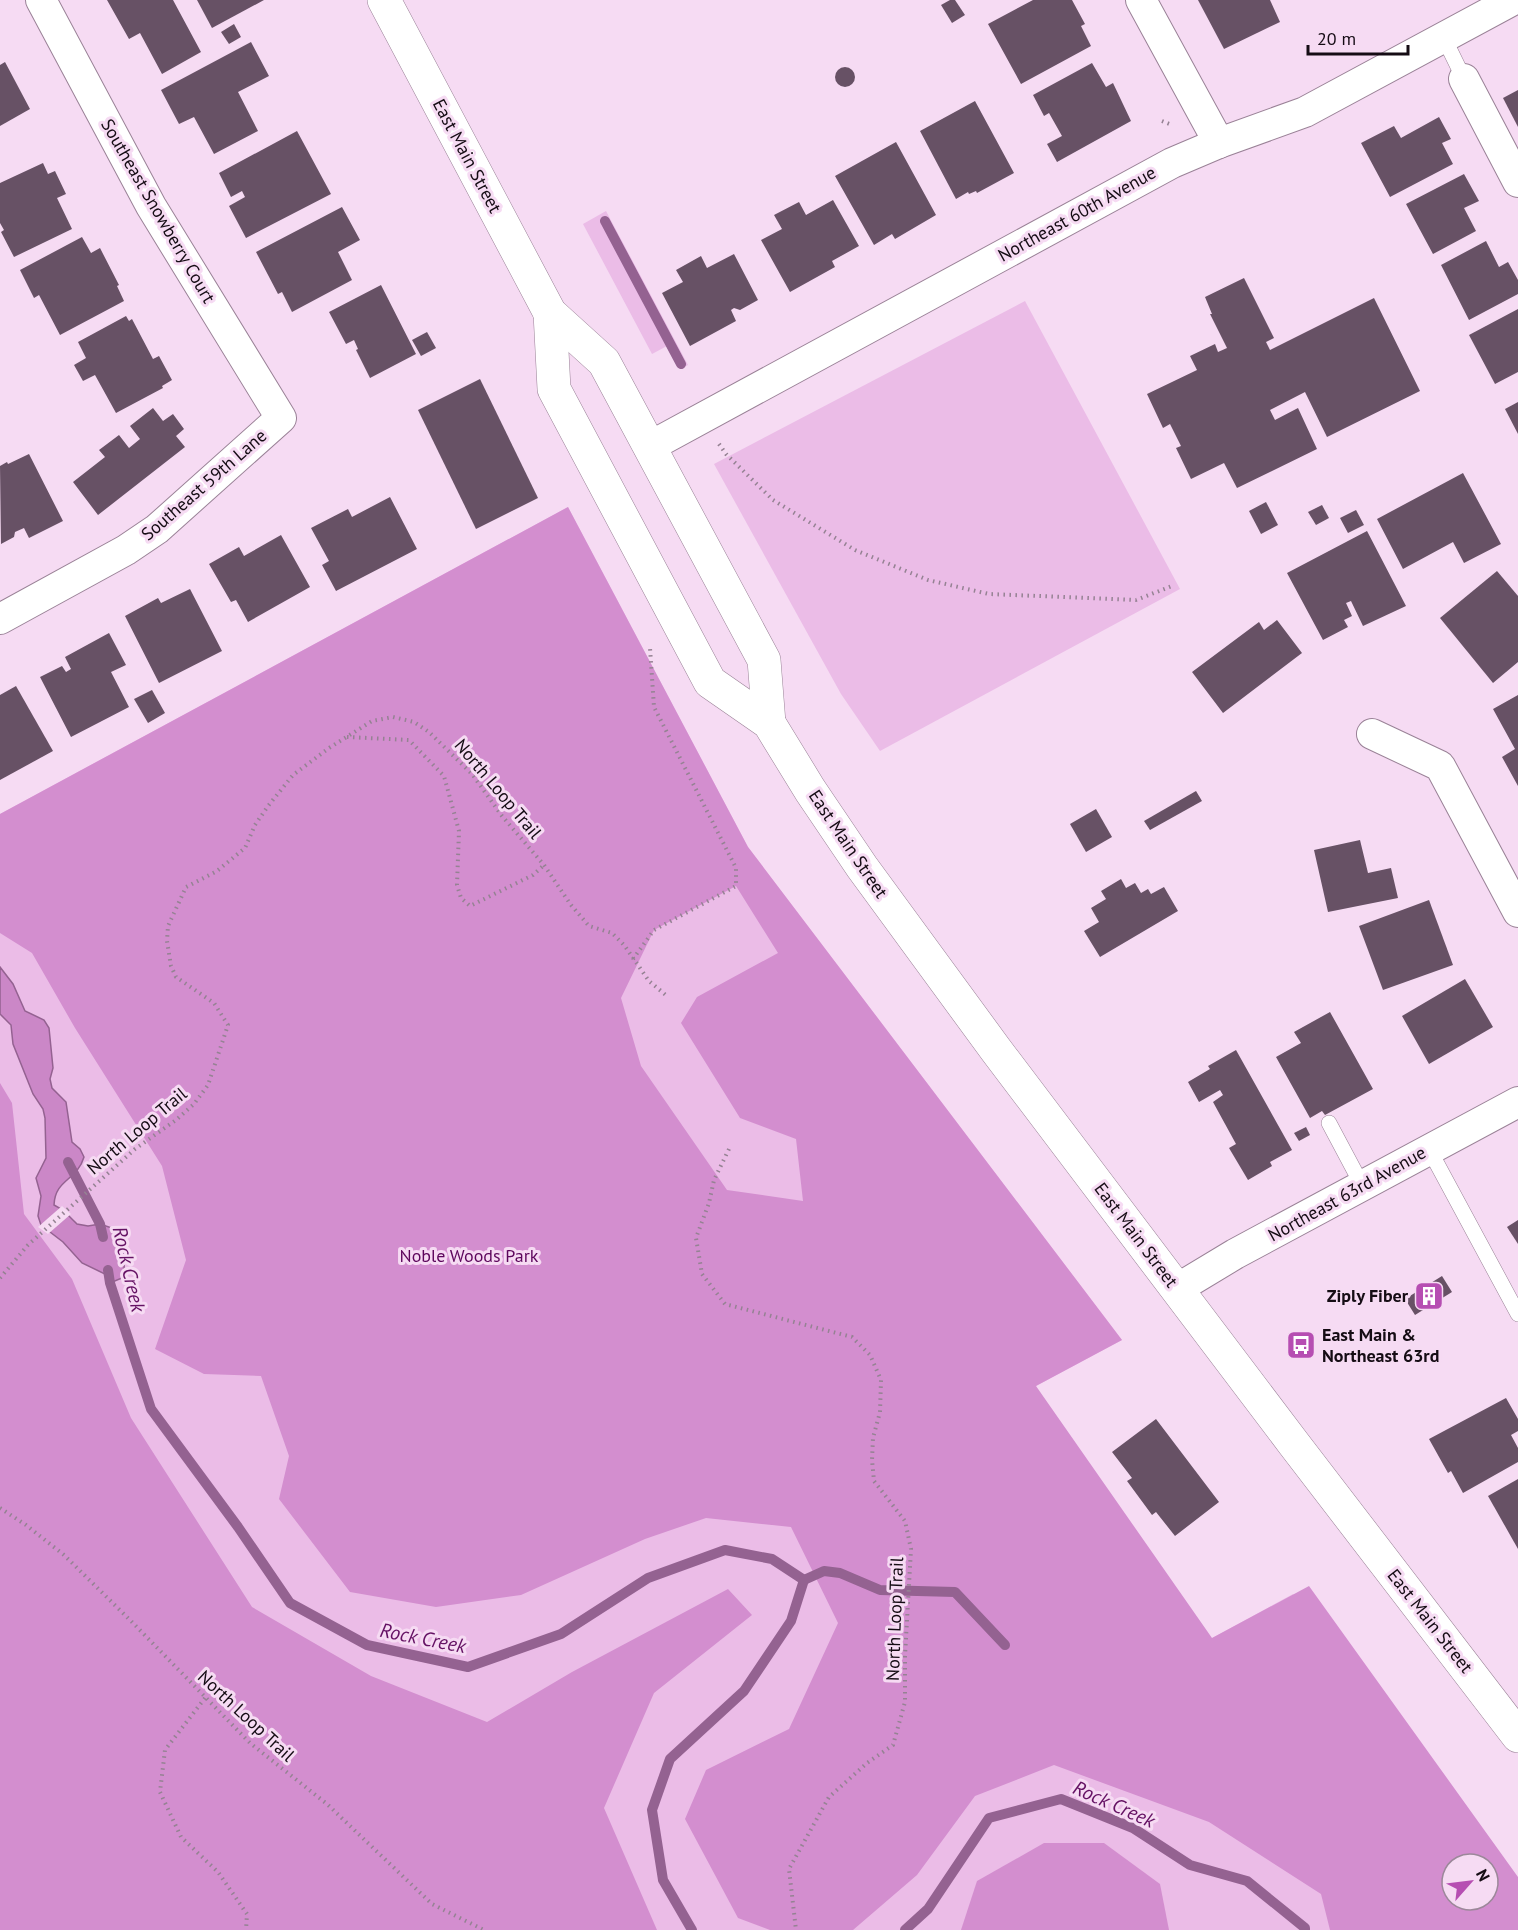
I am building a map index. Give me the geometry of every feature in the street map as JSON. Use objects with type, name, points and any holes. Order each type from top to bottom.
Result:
[{"type":"main road","name":"East Main Street","points":[[384,0],[550,313],[604,362],[764,660],[769,723]]},
{"type":"main road","name":"East Main Street","points":[[550,313],[554,389],[710,682],[769,723],[810,790],[869,877],[996,1050],[1518,1736]]},
{"type":"street","name":"Southeast Snowberry Court","points":[[41,0],[152,206],[281,418]]},
{"type":"street","points":[[1141,0],[1219,143]]},
{"type":"street","name":"Northeast 60th Avenue","points":[[649,447],[1172,163],[1219,143],[1305,112],[1514,0]]},
{"type":"street","points":[[1464,79],[1518,182]]},
{"type":"street","name":"Southeast 59th Lane","points":[[0,619],[126,550],[157,529],[281,418]]},
{"type":"street","points":[[1372,734],[1440,766],[1518,912]]},
{"type":"street","name":"Northeast 63rd Avenue","points":[[1177,1289],[1235,1254],[1518,1102]]},
{"type":"lane","points":[[1444,38],[1464,79]]},
{"type":"lane","points":[[1329,1123],[1362,1185]]},
{"type":"lane","points":[[1429,1149],[1518,1314]]},
{"type":"path","points":[[702,419],[726,454],[773,500],[855,549],[928,580],[988,594],[1136,600],[1172,586]]},
{"type":"path","points":[[633,959],[654,930],[736,886],[736,868],[654,707],[650,648]]},
{"type":"path","name":"North Loop Trail","points":[[0,1278],[28,1245],[135,1149],[177,1120],[194,1104],[208,1085],[228,1025],[214,1002],[176,977],[171,966],[167,941],[168,926],[186,887],[217,871],[245,848],[262,815],[293,775],[372,721],[393,717],[414,722],[429,732],[472,774],[502,816],[544,865],[571,905],[589,926],[612,933],[624,945],[649,981],[667,996]]},
{"type":"path","points":[[346,737],[409,740],[444,776],[459,831],[457,885],[461,898],[470,906],[533,875],[544,865]]},
{"type":"path","name":"North Loop Trail","points":[[729,1149],[714,1180],[710,1203],[696,1238],[702,1275],[725,1304],[852,1337],[870,1355],[881,1380],[880,1412],[873,1438],[874,1481],[905,1521],[911,1549],[905,1656],[905,1702],[893,1745],[867,1763],[829,1797],[789,1869],[796,1930]]},
{"type":"path","name":"North Loop Trail","points":[[0,1508],[26,1525],[63,1555],[250,1743],[327,1804],[432,1904],[484,1930]]},
{"type":"path","points":[[205,1698],[165,1750],[160,1792],[181,1837],[218,1872],[247,1914],[246,1930]]},
{"type":"green space","points":[[606,211],[688,365],[680,369],[667,346],[652,354],[583,224]]},
{"type":"green space","points":[[1025,301],[1180,589],[880,751],[841,694],[714,464]]},
{"type":"green space","name":"Noble Woods Park","points":[[568,507],[748,847],[1122,1340],[1036,1386],[1032,1736],[1293,1594],[1490,1852],[1440,1852],[1440,1912],[1500,1912],[1500,1865],[1518,1889],[1518,1930],[0,1930],[0,814]]},
{"type":"green space","name":"Noble Woods Park","points":[[568,507],[748,847],[1122,1340],[1036,1386],[1212,1638],[1309,1586],[1518,1877],[1518,1930],[1330,1930],[1321,1894],[1209,1822],[1054,1765],[975,1796],[917,1875],[853,1930],[770,1930],[738,1918],[685,1819],[706,1770],[789,1729],[838,1623],[791,1527],[706,1518],[645,1539],[521,1595],[436,1607],[350,1592],[279,1499],[289,1456],[261,1376],[204,1374],[155,1349],[186,1260],[162,1166],[75,1028],[32,953],[0,933],[0,814]],"holes":[[[736,886],[778,953],[697,997],[681,1023],[740,1118],[796,1139],[803,1201],[727,1190],[641,1066],[621,998],[654,930]]]},
{"type":"green space","points":[[0,1083],[12,1103],[24,1214],[72,1279],[131,1418],[252,1607],[371,1676],[487,1722],[572,1672],[728,1589],[752,1615],[654,1693],[604,1808],[657,1930],[0,1930]]},
{"type":"green space","points":[[1044,1843],[1104,1843],[1160,1884],[1169,1930],[961,1930],[977,1881]]},
{"type":"shaded area","points":[[0,967],[13,984],[25,1011],[44,1020],[49,1028],[53,1068],[50,1079],[52,1088],[66,1102],[72,1142],[80,1149],[84,1157],[81,1165],[58,1190],[54,1205],[63,1210],[77,1224],[88,1226],[100,1224],[115,1229],[122,1247],[124,1266],[122,1278],[110,1283],[105,1274],[82,1263],[63,1242],[41,1225],[38,1216],[41,1196],[36,1178],[46,1158],[45,1118],[13,1044],[11,1025],[0,1014]]},
{"type":"pier","points":[[62,1206],[71,1214],[48,1234],[38,1227]]},
{"type":"building","points":[[107,0],[173,0],[201,52],[162,74],[140,33],[129,39]]},
{"type":"building","points":[[197,0],[264,0],[212,28]]},
{"type":"building","points":[[955,0],[965,15],[952,23],[941,5]]},
{"type":"building","points":[[1033,0],[1072,0],[1085,24],[1081,26],[1091,46],[1021,84],[988,24]]},
{"type":"building","points":[[1198,0],[1270,0],[1280,22],[1224,49]]},
{"type":"building","points":[[234,24],[241,37],[229,44],[221,32]]},
{"type":"building","points":[[251,42],[269,76],[238,92],[258,131],[214,154],[194,117],[179,124],[161,90]]},
{"type":"building","points":[[5,62],[30,109],[0,126],[0,65]]},
{"type":"building","points":[[1092,63],[1106,87],[1113,83],[1131,121],[1057,162],[1047,144],[1062,136],[1049,113],[1044,116],[1033,95]]},
{"type":"building","points":[[845,67],[852,70],[855,77],[852,84],[845,87],[838,84],[835,77],[838,70]]},
{"type":"building","points":[[1518,90],[1518,127],[1503,98]]},
{"type":"building","points":[[975,101],[1014,173],[977,193],[976,191],[969,194],[968,192],[956,199],[920,131]]},
{"type":"building","points":[[1439,117],[1451,139],[1442,143],[1453,164],[1390,197],[1361,143],[1394,126],[1401,138]]},
{"type":"building","points":[[297,131],[331,194],[246,238],[229,206],[245,197],[242,191],[231,197],[219,173]]},
{"type":"building","points":[[896,142],[936,215],[895,239],[892,234],[874,245],[835,176]]},
{"type":"building","points":[[43,163],[48,174],[55,171],[66,194],[57,198],[72,229],[14,257],[1,232],[4,230],[0,223],[0,183]]},
{"type":"building","points":[[1464,174],[1479,201],[1464,208],[1476,231],[1433,254],[1406,204]]},
{"type":"building","points":[[833,200],[859,246],[832,261],[835,267],[790,292],[761,240],[782,229],[774,215],[799,202],[806,215]]},
{"type":"building","points":[[342,207],[360,240],[338,252],[352,280],[292,312],[282,292],[278,294],[256,252]]},
{"type":"building","points":[[82,237],[91,253],[100,248],[119,285],[117,286],[124,301],[60,335],[39,295],[34,298],[20,270]]},
{"type":"building","points":[[1486,241],[1499,267],[1508,262],[1518,280],[1518,294],[1469,320],[1441,265]]},
{"type":"building","points":[[734,254],[758,300],[740,310],[734,308],[731,310],[736,321],[690,346],[662,293],[683,282],[676,270],[701,256],[707,268]]},
{"type":"building","points":[[1244,278],[1274,338],[1266,342],[1270,350],[1374,298],[1420,391],[1327,437],[1305,392],[1270,410],[1275,420],[1298,408],[1317,449],[1237,488],[1224,463],[1191,479],[1176,448],[1181,446],[1170,424],[1163,428],[1147,394],[1197,370],[1190,356],[1215,344],[1218,352],[1227,348],[1210,314],[1212,314],[1205,297]]},
{"type":"building","points":[[381,285],[416,354],[370,378],[356,350],[358,349],[354,340],[346,344],[329,312]]},
{"type":"building","points":[[1518,309],[1518,372],[1495,384],[1469,335]]},
{"type":"building","points":[[126,316],[129,321],[132,319],[153,359],[159,356],[172,380],[162,386],[163,388],[116,413],[95,375],[83,381],[74,365],[86,358],[78,342]]},
{"type":"building","points":[[427,332],[436,348],[421,356],[412,340]]},
{"type":"building","points":[[480,379],[538,498],[476,529],[418,410]]},
{"type":"building","points":[[1518,402],[1518,434],[1505,409]]},
{"type":"building","points":[[153,408],[163,421],[173,414],[184,429],[176,436],[185,447],[98,515],[73,482],[105,457],[99,450],[119,435],[129,448],[140,439],[130,426]]},
{"type":"building","points":[[29,454],[63,521],[29,538],[24,528],[15,532],[14,537],[1,544],[0,466]]},
{"type":"building","points":[[1463,473],[1501,544],[1464,563],[1453,542],[1403,569],[1377,519]]},
{"type":"building","points":[[390,497],[417,549],[336,591],[322,565],[329,561],[311,528],[348,509],[352,517]]},
{"type":"building","points":[[1266,502],[1278,525],[1261,534],[1249,511]]},
{"type":"building","points":[[1322,505],[1329,518],[1316,525],[1308,512]]},
{"type":"building","points":[[1356,510],[1364,525],[1348,533],[1340,518]]},
{"type":"building","points":[[1367,531],[1406,606],[1363,626],[1351,601],[1346,603],[1352,616],[1344,620],[1348,627],[1323,640],[1287,573]]},
{"type":"building","points":[[281,535],[310,587],[248,622],[236,600],[231,602],[209,564],[239,547],[244,556]]},
{"type":"building","points":[[1497,571],[1518,596],[1518,662],[1493,683],[1440,618]]},
{"type":"building","points":[[190,589],[222,651],[159,683],[125,616],[158,598],[161,603]]},
{"type":"building","points":[[1277,620],[1302,653],[1223,713],[1192,672],[1259,622],[1264,630]]},
{"type":"building","points":[[109,633],[126,665],[111,672],[129,707],[71,737],[40,677],[62,666],[66,672],[71,669],[65,657]]},
{"type":"building","points":[[16,686],[53,751],[0,780],[0,695]]},
{"type":"building","points":[[152,690],[165,713],[148,723],[134,699]]},
{"type":"building","points":[[1518,695],[1518,786],[1502,757],[1515,749],[1493,709]]},
{"type":"building","points":[[1196,791],[1202,801],[1150,830],[1144,821]]},
{"type":"building","points":[[1096,809],[1112,837],[1086,852],[1070,824]]},
{"type":"building","points":[[1360,840],[1368,873],[1391,868],[1398,898],[1328,912],[1314,850]]},
{"type":"building","points":[[1121,879],[1126,888],[1135,883],[1141,893],[1148,889],[1151,894],[1164,887],[1178,911],[1100,957],[1084,931],[1099,922],[1091,908],[1106,899],[1101,891]]},
{"type":"building","points":[[1429,900],[1453,965],[1383,990],[1359,926]]},
{"type":"building","points":[[1465,979],[1493,1027],[1429,1064],[1402,1016]]},
{"type":"building","points":[[1330,1012],[1373,1089],[1325,1115],[1322,1111],[1310,1118],[1276,1057],[1301,1043],[1294,1032]]},
{"type":"building","points":[[1236,1050],[1292,1150],[1270,1162],[1272,1166],[1248,1180],[1229,1148],[1236,1144],[1213,1102],[1223,1095],[1220,1090],[1199,1102],[1188,1082],[1210,1069],[1208,1066]]},
{"type":"building","points":[[1306,1127],[1310,1135],[1299,1141],[1294,1133]]},
{"type":"building","points":[[1518,1220],[1518,1244],[1507,1227]]},
{"type":"building","name":"Ziply Fiber","points":[[1442,1276],[1452,1292],[1415,1315],[1405,1299]]},
{"type":"building","points":[[1506,1398],[1518,1419],[1518,1431],[1511,1435],[1518,1448],[1518,1462],[1463,1493],[1451,1471],[1448,1473],[1429,1439]]},
{"type":"building","points":[[1156,1419],[1219,1502],[1175,1536],[1156,1512],[1152,1515],[1127,1481],[1132,1478],[1112,1452]]},
{"type":"building","points":[[1518,1479],[1518,1549],[1488,1496]]},
{"type":"waterway","points":[[605,221],[681,364]]},
{"type":"waterway","name":"Rock Creek","points":[[68,1162],[100,1224],[103,1237]]},
{"type":"waterway","name":"Rock Creek","points":[[108,1270],[110,1283],[151,1409],[238,1527],[290,1603],[367,1645],[468,1667],[561,1634],[648,1578],[725,1550],[772,1559],[804,1580],[791,1621],[744,1691],[670,1759],[652,1810],[663,1880],[692,1930]]},
{"type":"waterway","points":[[804,1580],[824,1571],[840,1573],[880,1590],[955,1592],[1005,1645]]},
{"type":"waterway","name":"Rock Creek","points":[[905,1930],[928,1909],[989,1818],[1061,1799],[1133,1828],[1190,1865],[1247,1881],[1305,1930]]},
{"type":"place","name":"Ziply Fiber","points":[[1429,1296]]},
{"type":"place","name":"East Main & Northeast 63rd","points":[[1301,1345]]}]
